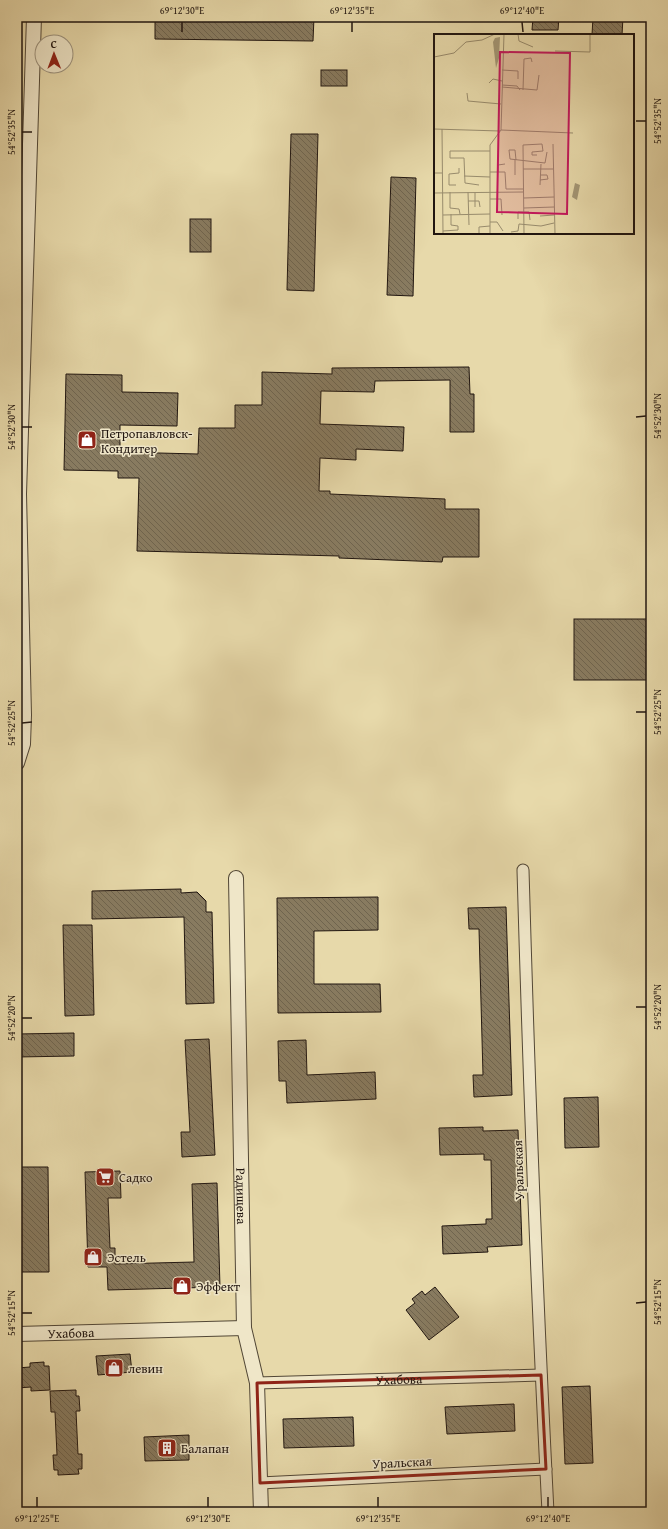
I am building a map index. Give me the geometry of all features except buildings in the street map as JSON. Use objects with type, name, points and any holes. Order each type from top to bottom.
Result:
[{"type":"street","points":[[18,755],[23,744],[24,715],[19,494],[34,17]]},
{"type":"street","name":"Уральская","points":[[523,870],[530,1111],[548,1512]]},
{"type":"street","name":"Радищева","points":[[236,878],[244,1328],[256,1383],[261,1512]]},
{"type":"street","name":"Ухабова","points":[[17,1334],[244,1328]]},
{"type":"street","name":"Ухабова","points":[[256,1383],[541,1375]]},
{"type":"street","name":"Уральская","points":[[260,1483],[546,1469]]},
{"type":"highlighted area","points":[[541,1375],[546,1469],[260,1483],[257,1383]]},
{"type":"place","name":"Петропавловск- Кондитер","points":[[87,440]]},
{"type":"place","name":"Садко","points":[[105,1177]]},
{"type":"place","name":"Эстель","points":[[93,1257]]},
{"type":"place","name":"Эффект","points":[[182,1286]]},
{"type":"place","name":"левин","points":[[114,1368]]},
{"type":"place","name":"Балапан","points":[[167,1448]]}]
